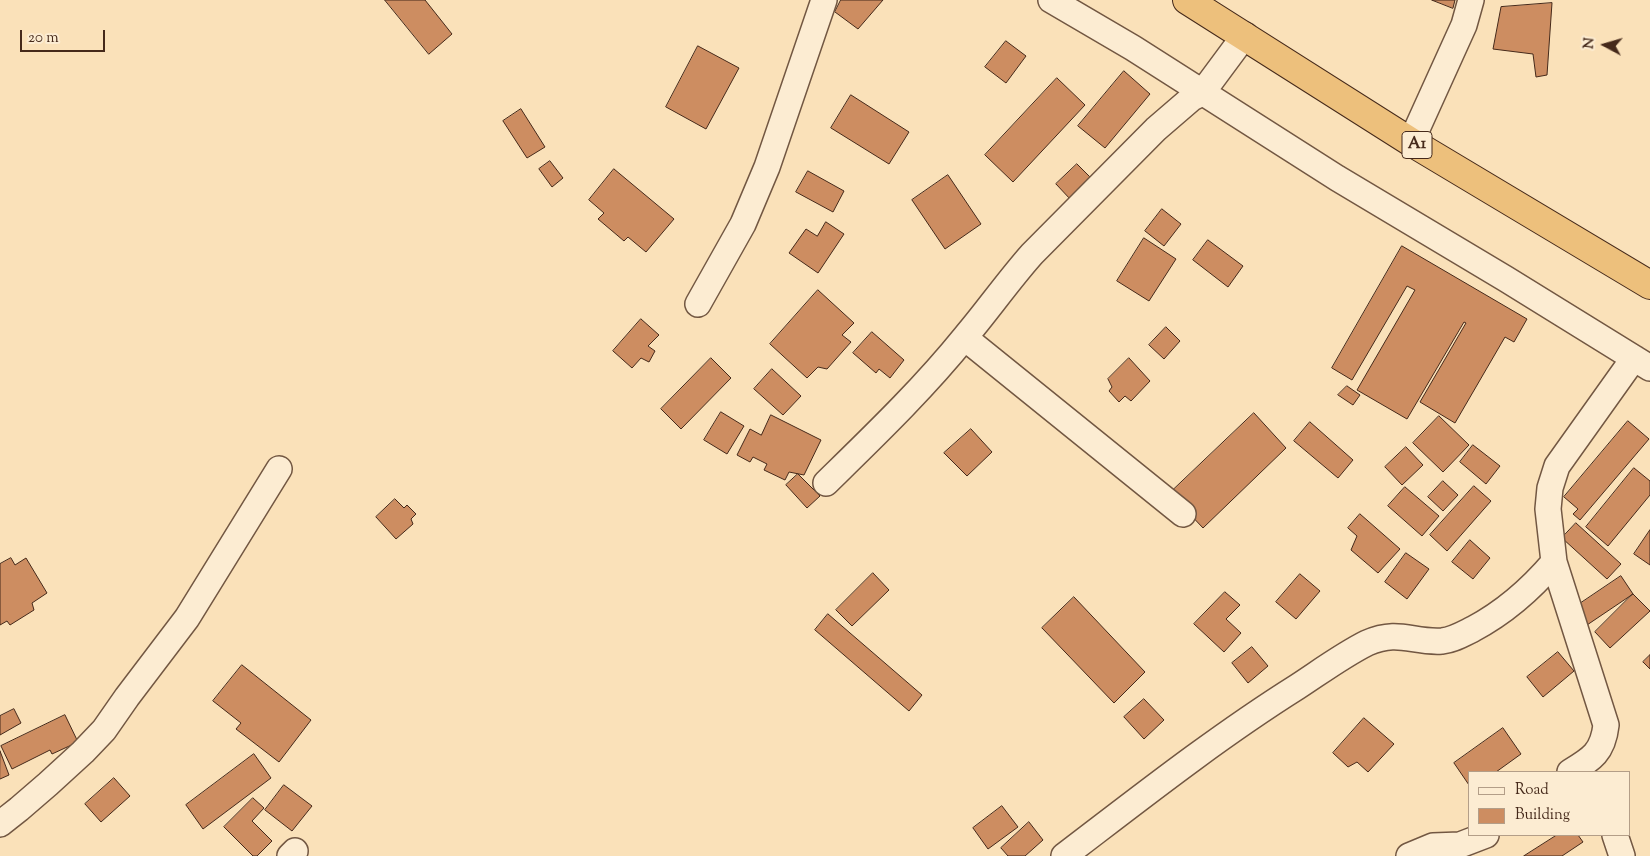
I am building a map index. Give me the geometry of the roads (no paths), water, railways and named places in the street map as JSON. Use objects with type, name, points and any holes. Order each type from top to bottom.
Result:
[{"type":"highway","name":"A1","points":[[1187,0],[1411,142],[1650,285]]},
{"type":"street","points":[[698,304],[743,224],[767,167],[824,0]]},
{"type":"street","points":[[1051,0],[1133,48],[1337,178],[1642,363],[1557,466],[1550,488],[1548,509],[1554,562],[1606,725],[1599,750],[1585,768]]},
{"type":"street","points":[[1411,142],[1464,25],[1471,0]]},
{"type":"street","points":[[826,484],[915,393],[965,338],[1032,254],[1150,135],[1192,98],[1202,93],[1244,35]]},
{"type":"street","points":[[965,338],[1183,514]]},
{"type":"street","points":[[0,824],[48,784],[104,730],[187,618],[279,469]]},
{"type":"street","points":[[1064,856],[1241,723],[1335,662],[1367,643],[1388,636],[1442,641],[1458,637],[1488,621],[1515,601],[1539,580],[1554,562]]},
{"type":"street","points":[[1409,856],[1433,846],[1460,845],[1483,836]]},
{"type":"street","points":[[1615,836],[1622,856]]}]
